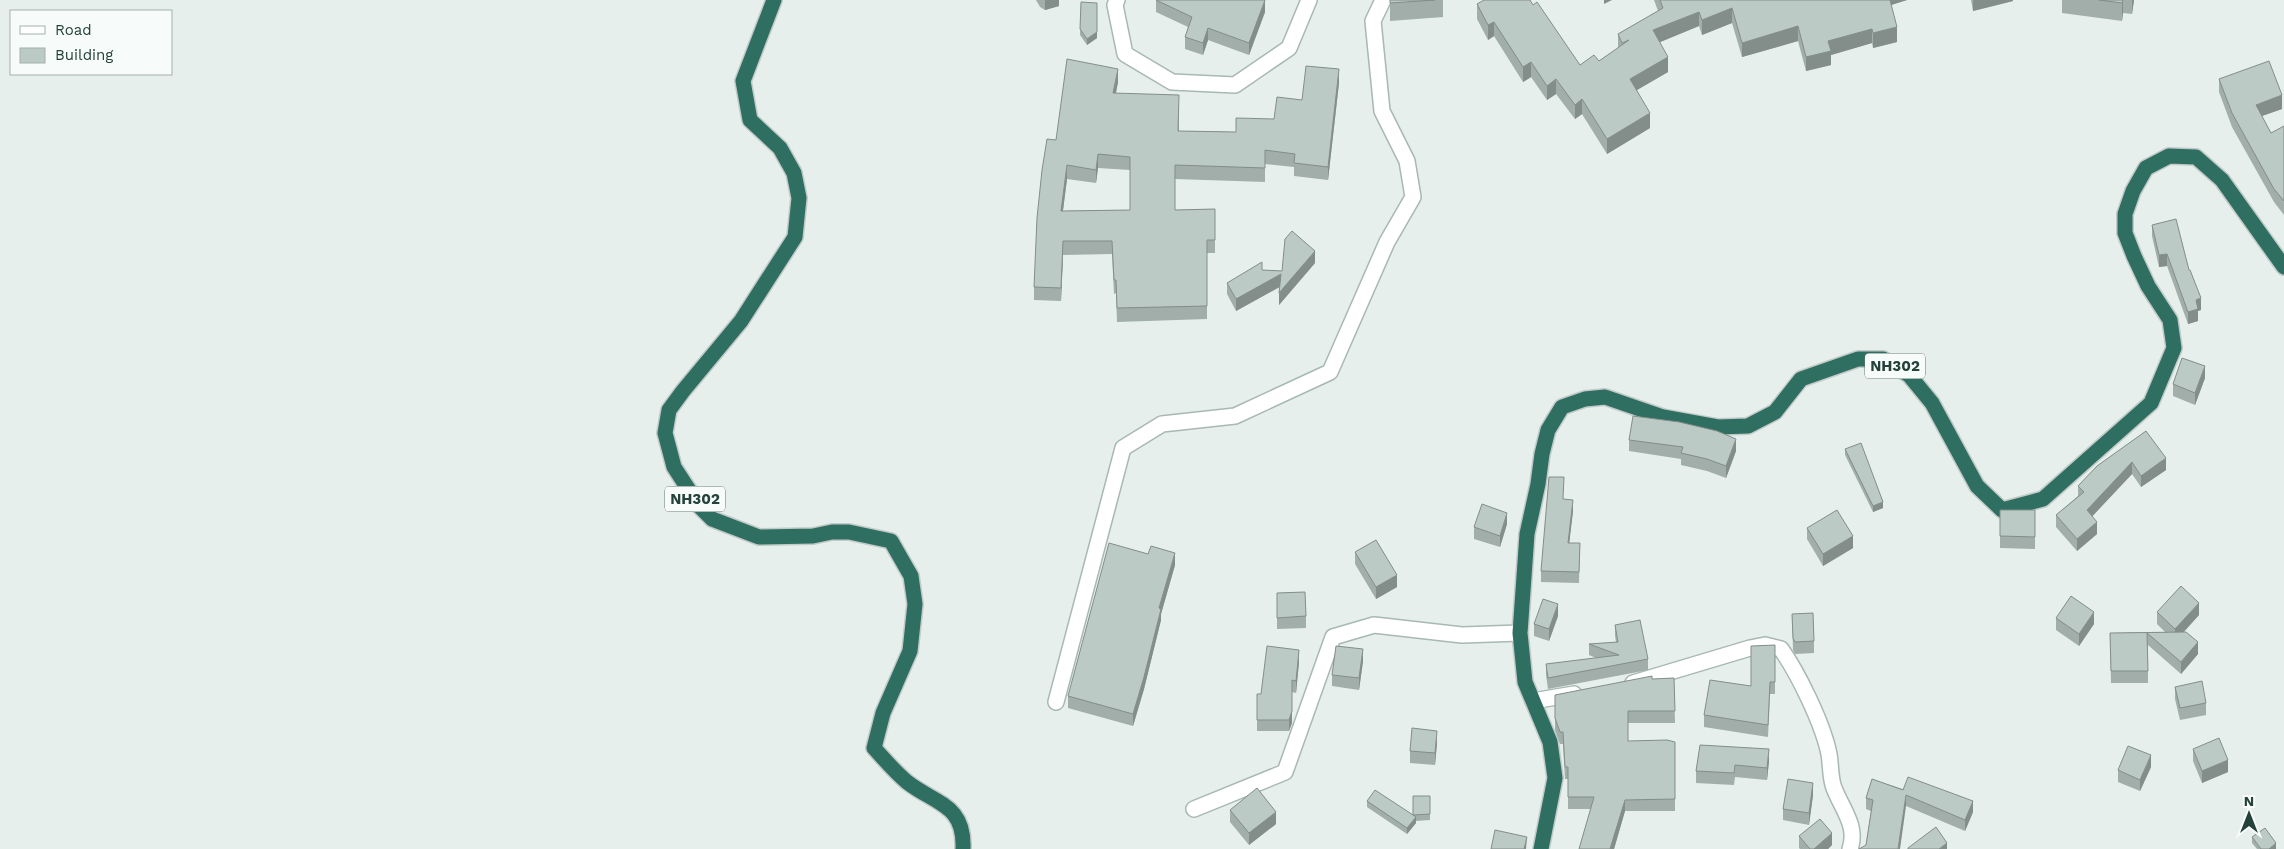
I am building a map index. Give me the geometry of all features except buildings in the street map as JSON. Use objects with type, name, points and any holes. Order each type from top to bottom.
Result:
[{"type":"highway","name":"NH302","points":[[774,0],[743,81],[750,120],[780,148],[794,173],[800,198],[795,237],[741,321],[669,410],[665,433],[674,467],[700,507],[712,519],[759,537],[813,536],[832,532],[849,532],[891,541],[911,576],[915,604],[910,651],[883,713],[874,748],[909,783],[949,807],[964,832],[963,849]]},
{"type":"highway","name":"NH302","points":[[1540,849],[1555,778],[1550,742],[1525,682],[1520,633],[1527,534],[1548,430],[1562,407],[1584,399],[1605,397],[1664,417],[1718,426],[1748,426],[1776,412],[1802,379],[1858,359],[1883,359],[1909,375],[1932,403],[1977,486],[2002,510],[2043,499],[2151,403],[2166,370],[2174,348],[2170,320],[2148,286],[2125,233],[2125,214],[2132,191],[2146,168],[2169,156],[2196,157],[2222,180],[2284,267]]},
{"type":"street","points":[[1117,0],[1116,5],[1126,54],[1172,82],[1235,85],[1289,48],[1309,0]]},
{"type":"street","points":[[1056,702],[1123,448],[1162,424],[1234,416],[1330,372],[1387,242],[1413,197],[1407,161],[1382,111],[1373,22],[1382,0]]},
{"type":"street","points":[[1194,809],[1285,772],[1333,637],[1374,625],[1462,634],[1520,633]]},
{"type":"street","points":[[1621,686],[1683,670],[1750,648],[1765,645],[1781,649],[1812,708],[1829,752],[1833,786],[1851,825],[1854,839],[1850,849]]},
{"type":"street","points":[[1533,702],[1587,692]]}]
